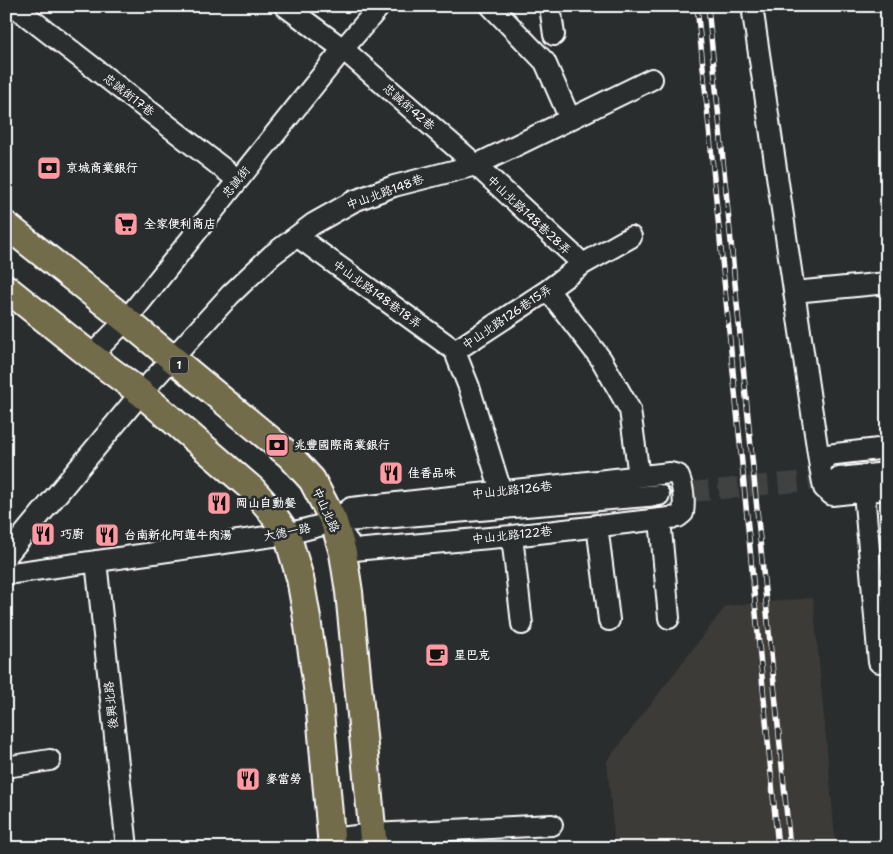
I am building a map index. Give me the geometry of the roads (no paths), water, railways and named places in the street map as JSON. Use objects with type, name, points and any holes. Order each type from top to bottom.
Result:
[{"type":"main road","name":"中山北路","points":[[6,224],[126,320],[290,456],[312,480],[334,522],[343,553],[349,592],[374,841]]},
{"type":"main road","points":[[6,288],[141,393],[252,489],[268,507],[287,534],[300,578],[319,701],[332,843]]},
{"type":"street","name":"忠誠街42巷","points":[[285,6],[343,49],[476,165]]},
{"type":"street","name":"忠誠街","points":[[91,356],[126,320],[343,49],[380,6]]},
{"type":"street","points":[[491,6],[545,62],[570,119]]},
{"type":"street","points":[[545,62],[554,38],[550,6]]},
{"type":"street","points":[[752,6],[824,488],[832,495],[887,489]]},
{"type":"street","name":"忠誠街17巷","points":[[19,8],[238,180]]},
{"type":"street","name":"中山北路148巷","points":[[6,556],[141,393],[230,295],[272,255],[313,224],[354,201],[394,186],[476,165],[652,79]]},
{"type":"street","name":"中山北路148巷28弄","points":[[476,165],[583,264]]},
{"type":"street","name":"中山北路148巷18弄","points":[[298,237],[457,352]]},
{"type":"street","name":"中山北路126巷15弄","points":[[501,491],[469,387],[457,357],[457,352],[461,347],[548,290],[583,264],[631,237]]},
{"type":"street","points":[[794,292],[887,283]]},
{"type":"street","points":[[548,290],[601,359],[630,410],[639,476]]},
{"type":"street","points":[[820,467],[827,455],[887,448]]},
{"type":"street","points":[[839,478],[887,473]]},
{"type":"street","name":"中山北路126巷","points":[[334,522],[351,508],[639,476],[678,475],[682,493]]},
{"type":"street","points":[[864,492],[879,662],[887,661]]},
{"type":"street","name":"中山北路122巷","points":[[334,522],[354,550],[512,536],[678,517],[683,513],[682,493]]},
{"type":"street","name":"大德一路","points":[[6,574],[287,534],[334,522],[659,495]]},
{"type":"street","points":[[660,519],[669,618]]},
{"type":"street","points":[[597,526],[609,620]]},
{"type":"street","points":[[512,536],[522,624]]},
{"type":"street","name":"後興北路","points":[[96,562],[127,848]]},
{"type":"street","points":[[6,766],[50,760]]},
{"type":"street","points":[[332,843],[552,825]]},
{"type":"tunnel","points":[[659,495],[839,478]]},
{"type":"railway","points":[[697,6],[778,848]]},
{"type":"railway","points":[[708,6],[790,848]]},
{"type":"place","name":"京城商業銀行","points":[[49,168]]},
{"type":"place","name":"全家便利商店","points":[[126,224]]},
{"type":"place","name":"兆豐國際商業銀行","points":[[277,445]]},
{"type":"place","name":"佳香品味","points":[[391,473]]},
{"type":"place","name":"岡山自動餐","points":[[219,503]]},
{"type":"place","name":"巧廚","points":[[43,534]]},
{"type":"place","name":"台南新化阿蓮牛肉湯","points":[[107,535]]},
{"type":"place","name":"星巴克","points":[[437,655]]},
{"type":"place","name":"麥當勞","points":[[248,779]]}]
